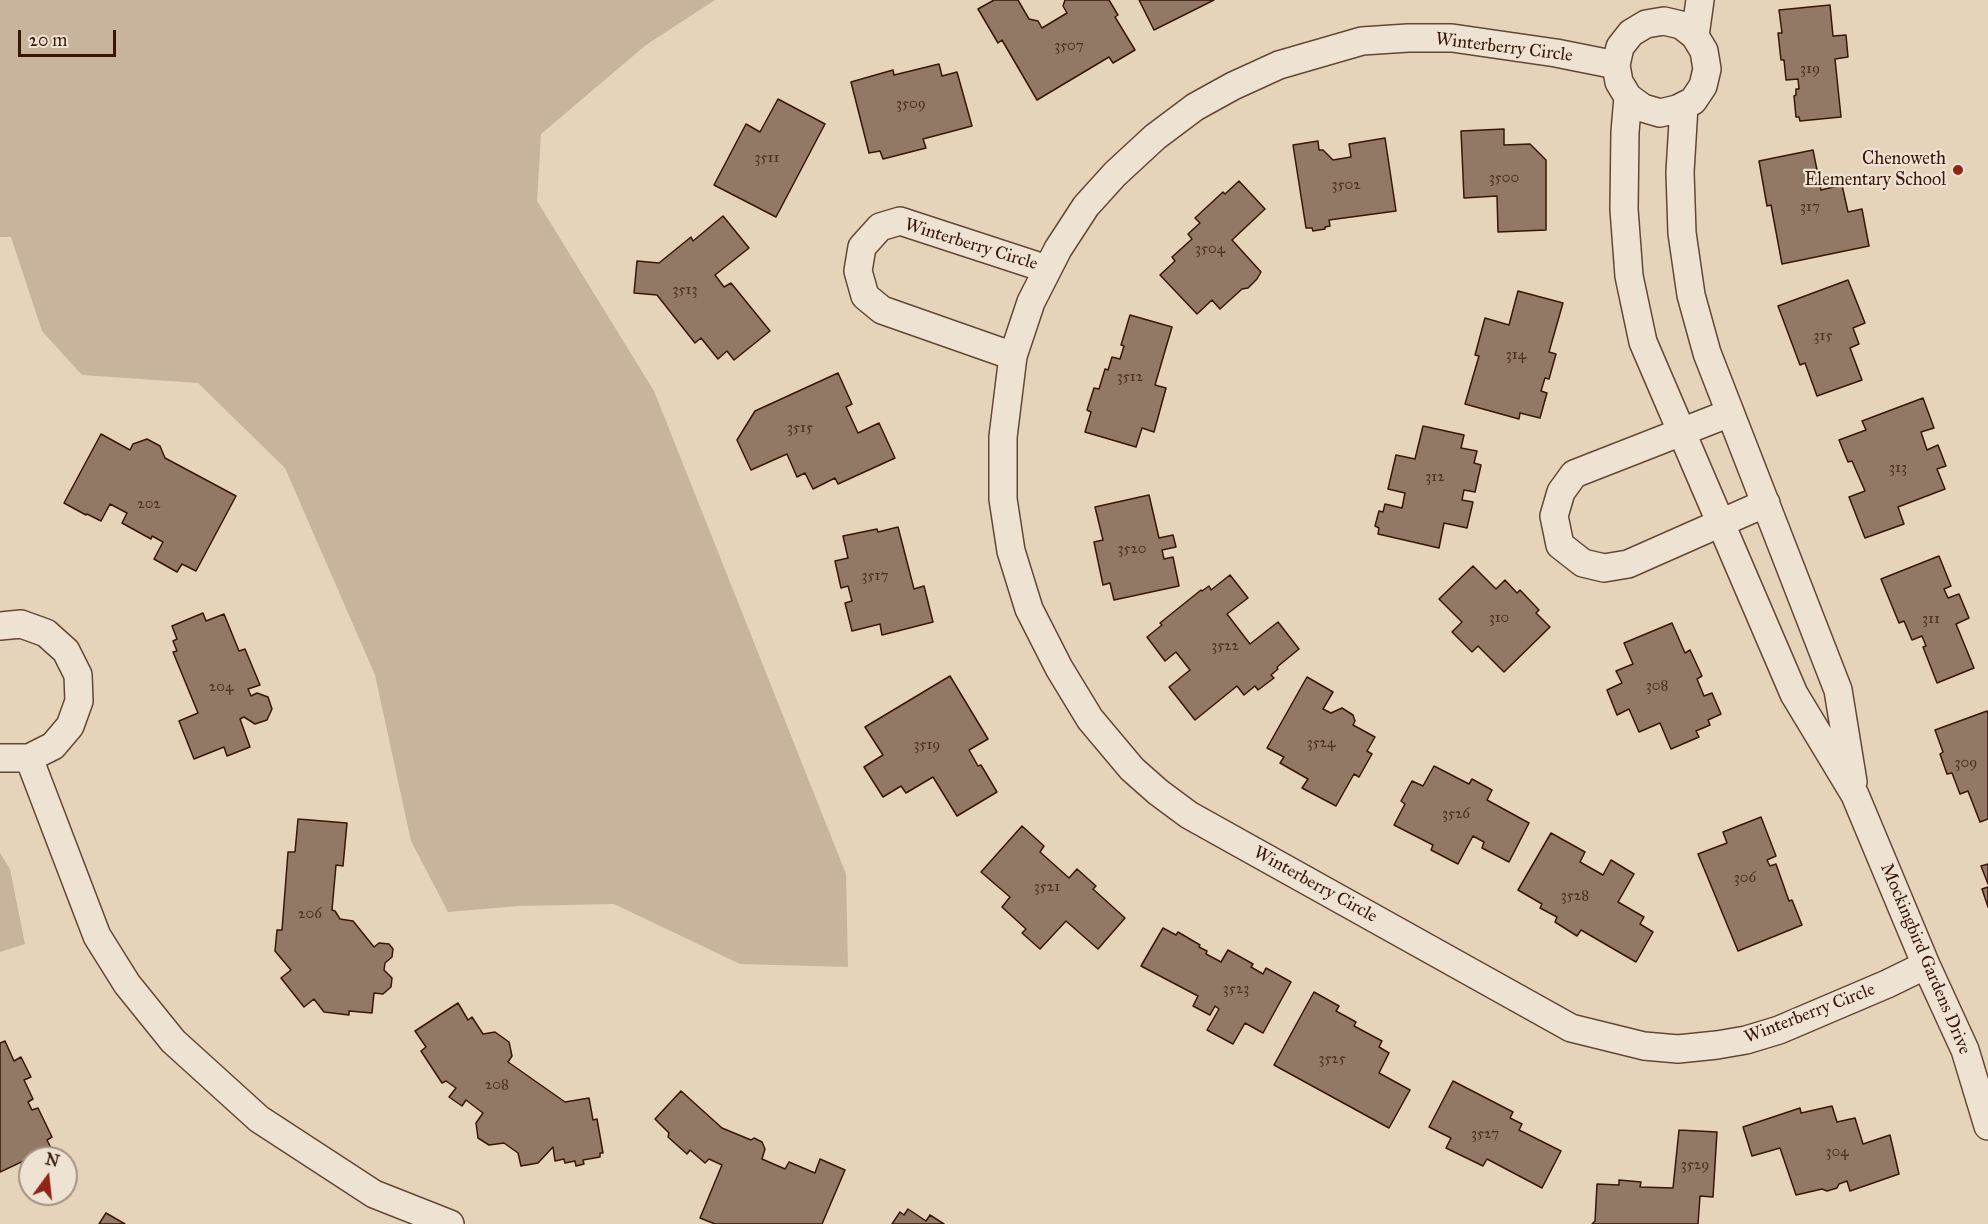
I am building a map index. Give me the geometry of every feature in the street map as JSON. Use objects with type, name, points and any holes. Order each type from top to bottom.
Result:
[{"type":"street","points":[[1695,36],[1700,0]]},
{"type":"street","points":[[1616,65],[1620,47],[1648,12],[1664,21],[1681,25],[1695,36],[1704,51],[1707,69],[1703,86],[1693,100],[1677,109],[1660,112],[1643,108],[1628,97]]},
{"type":"street","name":"Winterberry Circle","points":[[1616,65],[1556,53],[1452,38],[1362,40],[1279,65],[1195,107],[1155,137],[1115,174],[1086,206],[1058,249],[1030,302],[1013,356],[1003,438],[1003,499],[1011,551],[1029,609],[1059,668],[1090,719],[1132,769],[1190,816],[1571,1028],[1644,1046],[1678,1049],[1746,1040],[1779,1030],[1926,965]]},
{"type":"street","name":"Mockingbird Gardens Drive","points":[[1616,65],[1619,82],[1628,97],[1624,209],[1629,276],[1643,342],[1794,694],[1855,795],[1926,965],[1965,1050],[1988,1126]]},
{"type":"street","name":"Mockingbird Gardens Drive","points":[[1683,106],[1680,172],[1682,223],[1691,296],[1707,353],[1838,690],[1855,795]]},
{"type":"street","name":"Winterberry Circle","points":[[1013,356],[882,310],[865,296],[858,271],[862,247],[880,227],[900,221],[1047,269]]},
{"type":"street","points":[[1730,413],[1574,474],[1561,492],[1554,516],[1560,544],[1583,563],[1604,568],[1628,564],[1766,503]]},
{"type":"street","points":[[0,626],[21,624],[46,633],[66,651],[78,675],[79,701],[70,726],[53,746],[29,758],[0,758]]},
{"type":"street","points":[[29,758],[97,936],[127,984],[173,1041],[259,1119],[414,1218],[450,1224]]},
{"type":"shaded area","points":[[0,0],[715,0],[646,45],[541,134],[537,201],[654,391],[846,874],[848,967],[740,964],[614,904],[518,906],[448,912],[411,841],[375,675],[285,468],[198,383],[82,375],[42,331],[11,237],[0,237]]},
{"type":"shaded area","points":[[0,853],[10,869],[25,944],[0,952]]},
{"type":"building","points":[[994,0],[1018,0],[1029,19],[1038,21],[1042,28],[1067,13],[1063,6],[1065,0],[1109,0],[1118,15],[1115,17],[1135,50],[1113,63],[1109,57],[1037,100],[1002,40],[998,43],[978,9]]},
{"type":"building","points":[[1139,0],[1214,0],[1154,30]]},
{"type":"building","points":[[1830,5],[1833,36],[1846,35],[1848,57],[1835,59],[1841,117],[1800,121],[1799,117],[1796,117],[1794,96],[1796,89],[1799,89],[1798,79],[1786,80],[1784,60],[1781,60],[1778,33],[1782,33],[1779,10]]},
{"type":"building","points":[[939,64],[942,76],[957,72],[972,126],[923,139],[926,148],[883,159],[880,151],[869,153],[851,82],[893,70],[894,75]]},
{"type":"building","points":[[778,99],[825,124],[776,217],[714,185],[746,124],[760,132]]},
{"type":"building","points":[[1504,129],[1504,145],[1530,144],[1546,160],[1546,230],[1498,232],[1497,196],[1464,198],[1461,131]]},
{"type":"building","points":[[1385,138],[1396,211],[1329,220],[1330,226],[1325,229],[1313,231],[1312,228],[1306,228],[1293,145],[1318,141],[1319,150],[1323,150],[1333,160],[1351,157],[1349,144]]},
{"type":"building","points":[[1813,150],[1821,190],[1842,185],[1848,212],[1862,209],[1869,246],[1782,264],[1771,205],[1767,206],[1759,161]]},
{"type":"building","points":[[1239,181],[1265,209],[1232,240],[1261,272],[1248,288],[1242,289],[1220,309],[1212,300],[1197,314],[1160,275],[1175,261],[1172,257],[1192,239],[1188,234],[1200,223],[1195,218],[1223,192],[1225,194]]},
{"type":"building","points":[[723,216],[749,248],[715,275],[724,287],[731,283],[770,331],[734,360],[727,351],[718,359],[701,338],[695,343],[657,295],[634,293],[637,261],[659,263],[691,237],[693,241]]},
{"type":"building","points":[[1848,280],[1865,323],[1853,328],[1859,344],[1850,348],[1862,380],[1817,396],[1805,363],[1800,365],[1778,306]]},
{"type":"building","points":[[1518,291],[1563,303],[1549,352],[1556,354],[1549,379],[1545,378],[1541,391],[1547,393],[1540,418],[1520,413],[1519,419],[1465,404],[1479,356],[1475,355],[1485,318],[1509,325]]},
{"type":"building","points":[[1130,315],[1172,327],[1155,385],[1166,388],[1154,432],[1142,428],[1136,447],[1085,432],[1091,412],[1087,410],[1094,388],[1099,389],[1105,369],[1108,370],[1112,357],[1120,359],[1124,346],[1121,345]]},
{"type":"building","points":[[838,373],[852,404],[846,407],[858,433],[879,423],[895,458],[838,484],[835,478],[813,489],[805,473],[797,477],[787,454],[751,470],[737,440],[755,411]]},
{"type":"building","points":[[1923,398],[1934,428],[1921,432],[1927,450],[1938,445],[1946,466],[1937,469],[1945,489],[1898,507],[1904,524],[1865,538],[1849,497],[1865,491],[1852,461],[1848,462],[1839,440],[1866,430],[1862,421]]},
{"type":"building","points":[[1423,426],[1464,435],[1461,448],[1477,451],[1474,463],[1481,465],[1475,492],[1464,490],[1462,500],[1473,502],[1467,528],[1444,523],[1439,548],[1378,534],[1379,528],[1375,526],[1379,511],[1383,512],[1385,504],[1402,508],[1405,493],[1388,489],[1396,455],[1415,459]]},
{"type":"building","points":[[101,434],[130,450],[133,444],[147,439],[160,446],[165,458],[236,496],[196,571],[182,564],[177,572],[154,559],[163,542],[152,536],[151,539],[122,523],[127,513],[110,504],[101,521],[64,503]]},
{"type":"building","points":[[1149,495],[1159,538],[1173,535],[1176,547],[1162,550],[1164,559],[1173,557],[1179,586],[1114,600],[1110,583],[1103,585],[1094,542],[1103,540],[1095,507]]},
{"type":"building","points":[[898,527],[914,589],[924,586],[933,622],[882,635],[880,624],[852,631],[845,603],[852,601],[848,586],[841,588],[835,561],[848,558],[843,536]]},
{"type":"building","points":[[1939,556],[1951,586],[1944,589],[1948,598],[1959,594],[1969,618],[1956,624],[1974,668],[1937,683],[1923,647],[1926,646],[1922,636],[1912,640],[1904,621],[1899,623],[1881,579]]},
{"type":"building","points":[[1473,566],[1496,589],[1505,580],[1517,593],[1520,590],[1539,610],[1536,613],[1550,627],[1504,672],[1478,646],[1472,652],[1452,632],[1462,622],[1439,599]]},
{"type":"building","points":[[1230,575],[1248,598],[1227,614],[1250,644],[1278,622],[1299,649],[1277,667],[1278,669],[1271,675],[1274,678],[1258,690],[1255,686],[1244,695],[1237,686],[1195,720],[1169,687],[1190,670],[1176,652],[1165,661],[1147,637],[1162,625],[1160,623],[1201,590],[1209,586],[1211,590]]},
{"type":"building","points":[[203,613],[206,621],[224,614],[239,651],[245,649],[260,685],[248,689],[251,696],[257,693],[268,697],[272,709],[267,720],[255,724],[244,717],[240,719],[250,747],[227,756],[224,747],[194,759],[179,721],[198,713],[173,652],[177,651],[173,641],[177,639],[172,626]]},
{"type":"building","points":[[1672,623],[1685,653],[1690,650],[1702,676],[1697,679],[1704,696],[1712,693],[1721,714],[1708,720],[1710,725],[1696,731],[1699,737],[1671,749],[1660,723],[1639,732],[1629,709],[1617,715],[1607,690],[1622,683],[1616,671],[1633,664],[1624,643]]},
{"type":"building","points":[[950,676],[988,739],[969,750],[997,792],[957,816],[933,777],[906,793],[901,786],[883,797],[864,767],[883,755],[865,727]]},
{"type":"building","points":[[1307,677],[1333,692],[1323,709],[1331,713],[1342,708],[1353,715],[1355,721],[1353,725],[1375,737],[1367,751],[1372,754],[1359,777],[1354,774],[1336,806],[1302,788],[1308,779],[1280,763],[1284,757],[1267,748]]},
{"type":"building","points":[[1987,711],[1988,819],[1980,822],[1968,791],[1960,794],[1952,773],[1947,774],[1940,754],[1943,752],[1935,730]]},
{"type":"building","points":[[1434,766],[1469,784],[1472,779],[1492,790],[1487,800],[1529,823],[1509,862],[1482,848],[1484,842],[1473,836],[1458,864],[1431,850],[1433,845],[1394,825],[1405,804],[1401,801],[1412,781],[1423,786]]},
{"type":"building","points":[[1761,817],[1776,856],[1767,860],[1770,866],[1776,864],[1789,901],[1792,900],[1802,925],[1738,951],[1698,854],[1727,843],[1723,832]]},
{"type":"building","points":[[298,819],[347,823],[343,866],[336,865],[332,910],[340,919],[353,921],[374,947],[379,943],[389,944],[393,949],[392,957],[385,963],[384,970],[392,978],[391,987],[383,994],[374,993],[372,1013],[349,1011],[349,1015],[324,1012],[314,999],[304,1007],[281,978],[291,970],[275,951],[277,930],[282,930],[288,852],[295,852]]},
{"type":"building","points":[[1022,826],[1044,846],[1040,852],[1069,878],[1077,869],[1096,886],[1093,889],[1125,918],[1098,949],[1066,921],[1040,949],[1022,933],[1026,929],[1002,907],[1010,897],[981,872]]},
{"type":"building","points":[[1551,833],[1585,852],[1580,862],[1603,875],[1611,860],[1634,874],[1618,902],[1644,917],[1640,924],[1653,932],[1636,962],[1581,930],[1577,936],[1555,922],[1557,917],[1540,908],[1542,904],[1518,890]]},
{"type":"building","points":[[1988,864],[1988,884],[1981,866]]},
{"type":"building","points":[[1988,887],[1988,907],[1982,889]]},
{"type":"building","points":[[1163,928],[1176,935],[1178,932],[1200,945],[1199,947],[1207,951],[1206,954],[1221,962],[1228,950],[1253,964],[1251,967],[1263,974],[1266,968],[1291,982],[1263,1033],[1245,1023],[1233,1044],[1207,1030],[1219,1009],[1215,1006],[1210,1015],[1193,1006],[1198,996],[1141,966]]},
{"type":"building","points":[[1314,992],[1339,1006],[1336,1011],[1356,1022],[1354,1026],[1382,1041],[1379,1047],[1389,1053],[1379,1073],[1410,1090],[1389,1128],[1274,1065]]},
{"type":"building","points":[[458,1003],[468,1020],[472,1017],[483,1034],[495,1032],[509,1042],[512,1056],[508,1062],[565,1102],[589,1098],[593,1120],[597,1119],[603,1153],[600,1153],[600,1157],[583,1160],[584,1164],[576,1166],[575,1161],[565,1163],[564,1159],[555,1161],[553,1147],[538,1163],[521,1166],[518,1153],[504,1143],[489,1145],[478,1138],[476,1123],[483,1113],[466,1100],[462,1106],[449,1097],[456,1088],[446,1081],[442,1083],[421,1051],[426,1047],[415,1031]]},
{"type":"building","points":[[5,1041],[14,1061],[21,1057],[31,1077],[24,1080],[33,1099],[28,1102],[32,1110],[38,1108],[52,1137],[47,1140],[50,1146],[18,1146],[18,1164],[0,1172],[0,1043]]},
{"type":"building","points":[[1453,1081],[1513,1112],[1510,1118],[1522,1124],[1519,1130],[1561,1151],[1542,1188],[1487,1159],[1483,1166],[1446,1148],[1451,1138],[1429,1127]]},
{"type":"building","points":[[681,1091],[722,1128],[762,1142],[765,1149],[762,1159],[785,1169],[789,1162],[815,1173],[820,1159],[845,1170],[822,1224],[715,1224],[700,1218],[722,1165],[709,1159],[705,1163],[690,1150],[687,1154],[668,1137],[669,1133],[655,1119]]},
{"type":"building","points":[[1832,1106],[1837,1122],[1855,1118],[1863,1144],[1890,1135],[1899,1174],[1850,1191],[1847,1181],[1827,1191],[1822,1189],[1796,1195],[1780,1148],[1752,1156],[1743,1127],[1800,1108],[1801,1113]]},
{"type":"building","points":[[1679,1130],[1717,1132],[1713,1197],[1700,1196],[1698,1224],[1592,1224],[1595,1221],[1597,1184],[1619,1185],[1619,1180],[1641,1182],[1640,1187],[1673,1188]]},
{"type":"building","points":[[908,1209],[926,1221],[930,1215],[944,1224],[892,1224],[900,1212],[904,1215]]},
{"type":"building","points":[[106,1213],[125,1224],[99,1224]]},
{"type":"place","name":"Chenoweth Elementary School","points":[[1958,170]]}]
